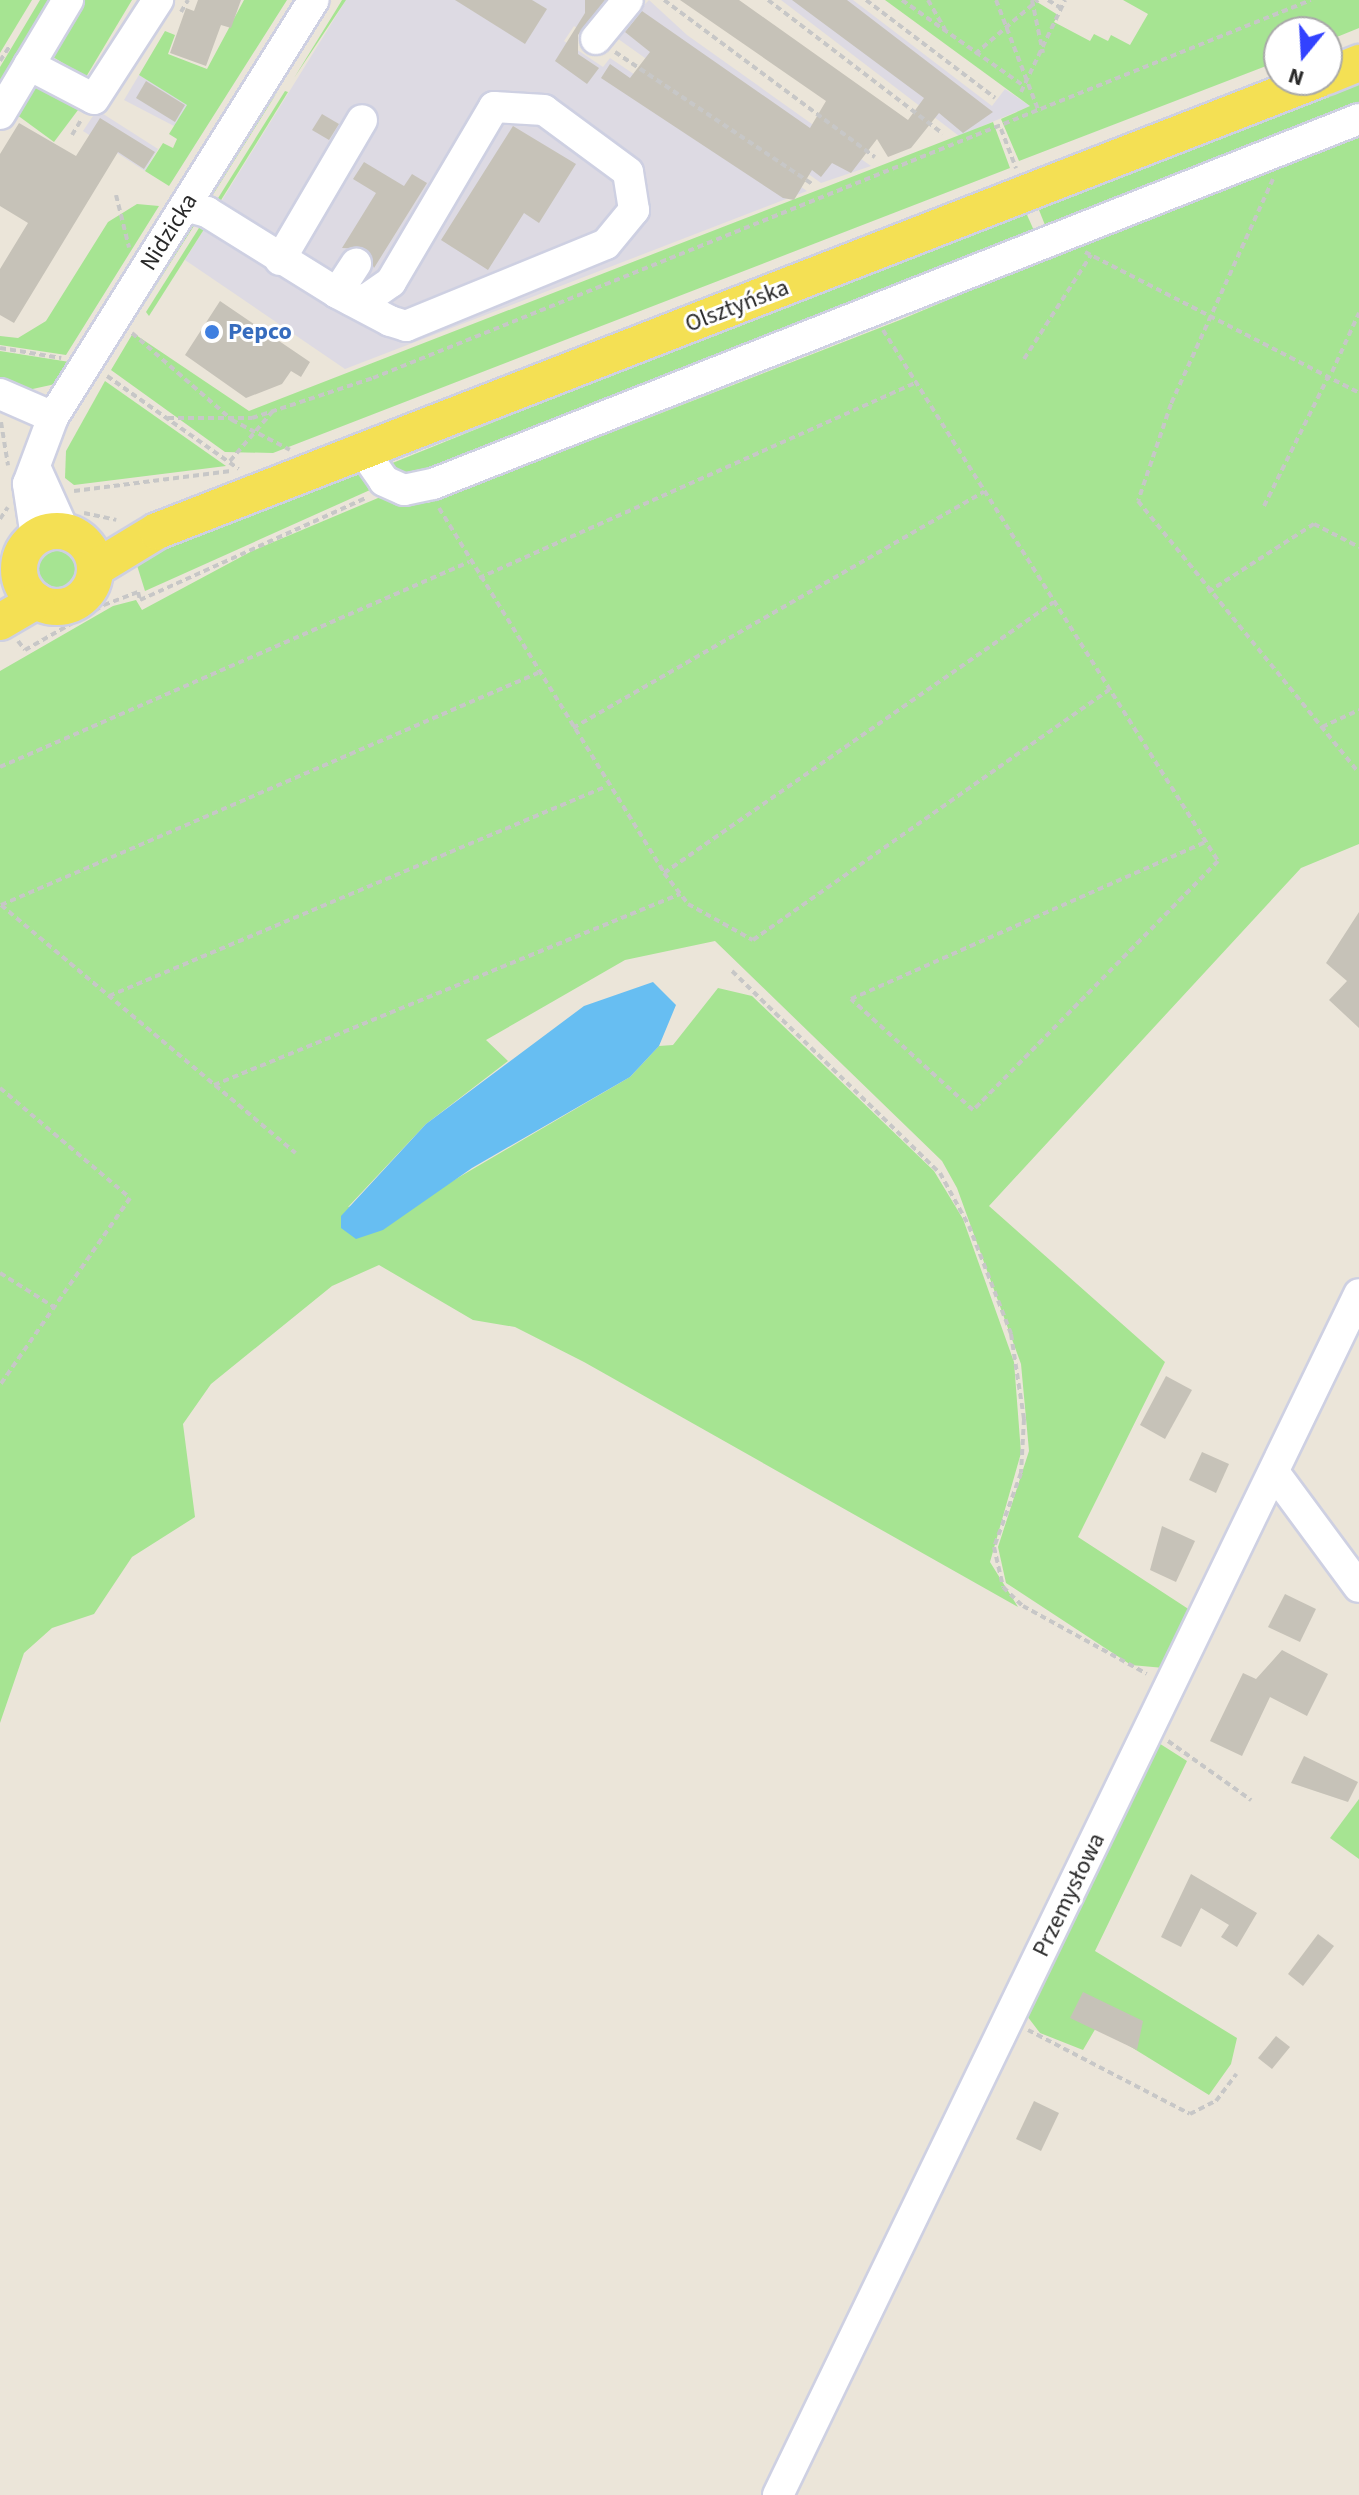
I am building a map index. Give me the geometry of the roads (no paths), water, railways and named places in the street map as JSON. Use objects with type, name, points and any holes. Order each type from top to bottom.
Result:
[{"type":"main road","name":"Olsztyńska","points":[[73,532],[120,534],[157,531],[374,467],[1278,96]]},
{"type":"main road","points":[[8,630],[18,592],[21,555],[73,532],[89,591],[70,605],[18,592]]},
{"type":"street","points":[[0,114],[68,0]]},
{"type":"street","points":[[29,65],[94,99],[158,0]]},
{"type":"street","name":"Nidzicka","points":[[73,532],[36,469],[53,417],[314,0]]},
{"type":"street","points":[[596,39],[628,0]]},
{"type":"street","points":[[185,206],[344,297],[390,321],[416,325],[606,244],[634,210],[628,172],[544,110],[494,107],[391,282],[367,299],[344,297]]},
{"type":"street","points":[[374,467],[404,490],[426,485],[1359,119]]},
{"type":"street","points":[[280,260],[362,120]]},
{"type":"street","points":[[344,297],[356,264]]},
{"type":"street","points":[[0,394],[53,417]]},
{"type":"street","name":"Przemysłowa","points":[[778,2495],[1276,1475],[1359,1294]]},
{"type":"street","points":[[1276,1475],[1359,1587]]},
{"type":"water","points":[[653,982],[676,1005],[659,1046],[630,1077],[472,1168],[383,1230],[356,1239],[341,1228],[341,1216],[426,1124],[584,1006]]},
{"type":"place","name":"Pepco","points":[[212,332]]}]
